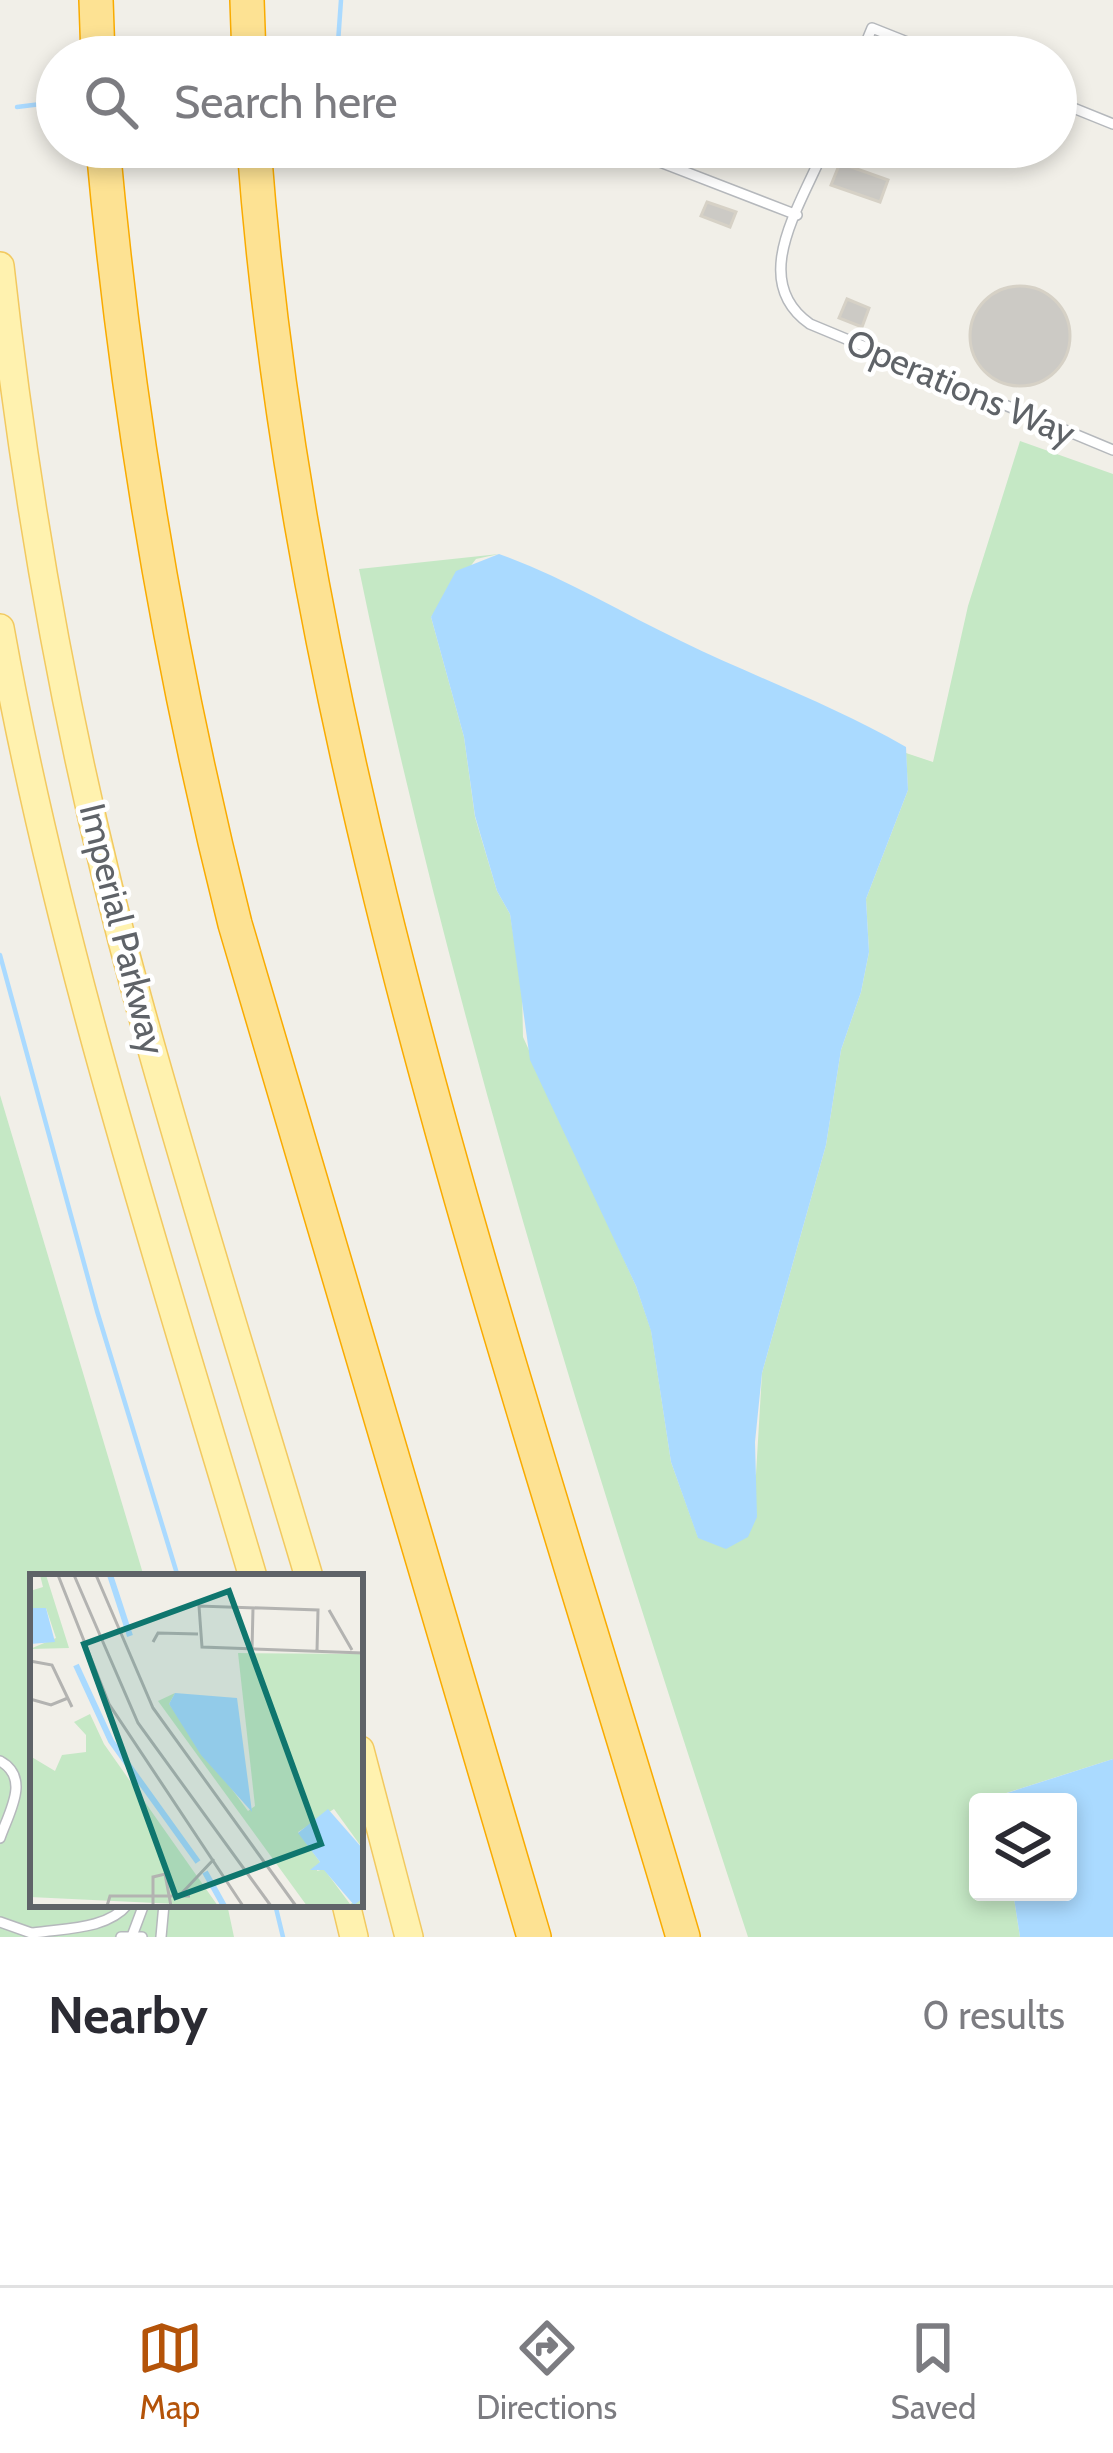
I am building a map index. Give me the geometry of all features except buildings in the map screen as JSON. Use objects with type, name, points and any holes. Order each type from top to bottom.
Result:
[{"type":"highway","points":[[96,0],[97,36]]},
{"type":"highway","points":[[247,0],[248,36]]},
{"type":"highway","points":[[106,168],[148,520],[207,813],[534,1937]]},
{"type":"highway","points":[[256,168],[292,485],[368,860],[683,1937]]},
{"type":"main road","name":"Imperial Parkway","points":[[0,270],[26,470],[88,794],[137,998],[308,1574]]},
{"type":"main road","name":"Imperial Parkway","points":[[0,628],[31,801],[88,1019],[252,1574]]},
{"type":"main road","points":[[363,1767],[409,1937]]},
{"type":"main road","points":[[347,1907],[354,1937]]},
{"type":"lane","points":[[869,36],[872,28],[892,36]]},
{"type":"lane","points":[[1077,109],[1113,124]]},
{"type":"lane","points":[[675,168],[797,215],[816,168]]},
{"type":"lane","name":"Operations Way","points":[[797,215],[777,279],[790,310],[810,324],[1113,450]]},
{"type":"lane","points":[[0,1761],[13,1770],[18,1784],[0,1838]]},
{"type":"lane","points":[[38,1934],[82,1927],[126,1907]]},
{"type":"lane","points":[[132,1936],[143,1907]]},
{"type":"lane","points":[[161,1937],[164,1907]]},
{"type":"lane","points":[[0,1922],[62,1937]]},
{"type":"lane","points":[[122,1937],[142,1937]]},
{"type":"green space","points":[[1020,441],[1113,474],[1113,1759],[1006,1793],[969,1793],[969,1901],[1014,1901],[1020,1937],[748,1937],[585,1429],[485,1089],[397,744],[359,569],[499,554],[476,559],[431,617],[464,737],[475,817],[497,891],[510,914],[522,988],[523,1037],[636,1286],[651,1330],[671,1462],[698,1537],[756,1474],[762,1373],[826,1145],[841,1050],[861,992],[869,952],[866,899],[908,790],[906,753],[933,762],[968,606]]},
{"type":"green space","points":[[0,1095],[143,1574],[30,1574],[30,1907],[228,1907],[234,1937],[0,1937]]},
{"type":"water","points":[[499,554],[906,747],[908,790],[866,899],[869,952],[861,992],[841,1050],[826,1145],[762,1373],[755,1442],[757,1517],[748,1537],[726,1549],[698,1538],[671,1462],[651,1331],[636,1286],[530,1060],[510,914],[497,891],[475,816],[464,737],[431,617],[456,571]]},
{"type":"water","points":[[1113,1759],[1113,1937],[1020,1937],[1014,1901],[1077,1901],[1077,1793],[1007,1793]]},
{"type":"waterway","points":[[338,36],[341,0]]},
{"type":"waterway","points":[[17,107],[36,105]]},
{"type":"waterway","points":[[0,955],[97,1311],[177,1574]]},
{"type":"waterway","points":[[276,1907],[283,1937]]}]
